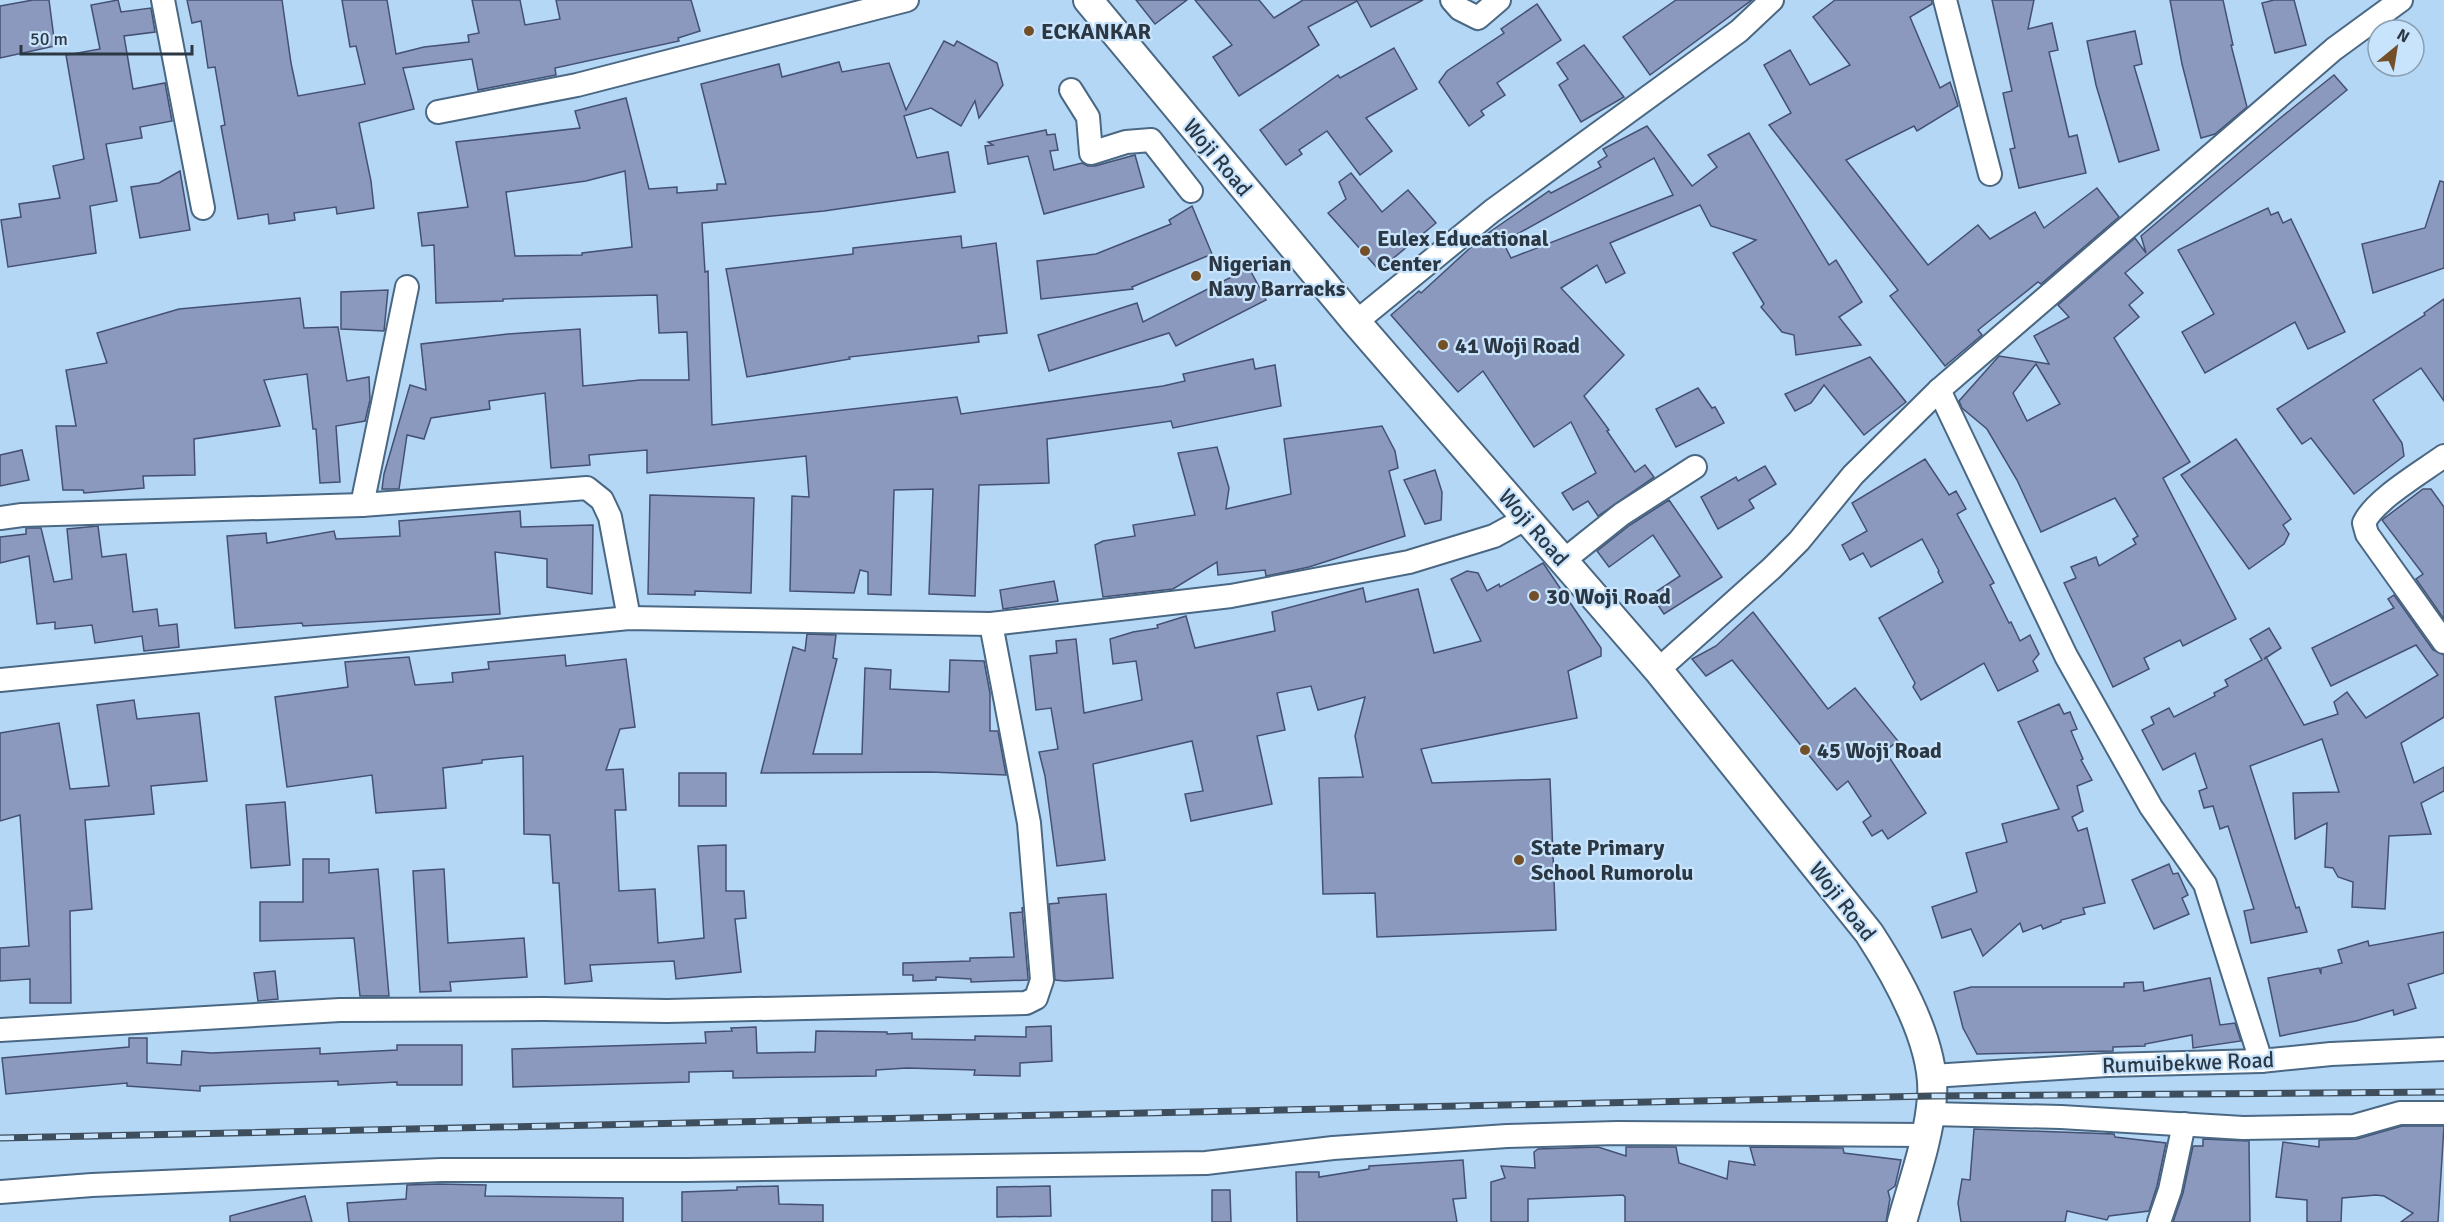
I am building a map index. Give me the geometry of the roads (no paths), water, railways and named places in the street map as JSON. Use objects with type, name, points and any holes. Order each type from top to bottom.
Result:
[{"type":"main road","name":"Woji Road","points":[[1088,0],[1356,322],[1658,670],[1869,933],[1894,974],[1930,1062],[1932,1076],[1928,1125],[1902,1222]]},
{"type":"street","points":[[163,0],[203,208]]},
{"type":"street","points":[[438,112],[577,85],[907,0]]},
{"type":"street","points":[[1452,0],[1460,9],[1478,18],[1500,0]]},
{"type":"street","points":[[1356,322],[1492,212],[1738,31],[1772,0]]},
{"type":"street","points":[[1945,0],[1990,174]]},
{"type":"street","points":[[1658,670],[1772,568],[1799,541],[1853,475],[1939,390],[2334,48],[2401,0]]},
{"type":"street","points":[[1071,90],[1088,117],[1091,153],[1126,142],[1151,140],[1191,191]]},
{"type":"street","points":[[362,505],[407,287]]},
{"type":"street","points":[[1939,390],[2066,656],[2151,807],[2205,884],[2261,1061]]},
{"type":"street","points":[[2444,456],[2378,504],[2368,514],[2364,524],[2367,534],[2444,642]]},
{"type":"street","points":[[1563,561],[1631,507],[1695,467]]},
{"type":"street","points":[[0,519],[22,515],[362,505],[587,488],[602,500],[610,517],[629,618]]},
{"type":"street","points":[[0,680],[629,618],[991,624],[1231,596],[1409,562],[1494,536],[1527,518]]},
{"type":"street","points":[[0,1030],[340,1010],[667,1011],[1026,1003],[1036,998],[1042,980],[1029,823],[991,624]]},
{"type":"street","name":"Rumuibekwe Road","points":[[1932,1076],[2107,1065],[2261,1061],[2331,1054],[2444,1049]]},
{"type":"street","points":[[0,1191],[441,1170],[710,1170],[1206,1163],[1333,1148],[1507,1136],[1928,1125],[1997,1114],[2243,1128],[2354,1126],[2400,1113],[2444,1113]]},
{"type":"street","points":[[2159,1222],[2170,1190],[2184,1124]]},
{"type":"railway","points":[[0,1138],[1932,1096],[2444,1092]]},
{"type":"place","name":"ECKANKAR","points":[[1029,31]]},
{"type":"place","name":"Eulex Educational Center","points":[[1365,251]]},
{"type":"place","name":"Nigerian Navy Barracks","points":[[1196,276]]},
{"type":"place","name":"41 Woji Road","points":[[1443,345]]},
{"type":"place","name":"30 Woji Road","points":[[1534,596]]},
{"type":"place","name":"45 Woji Road","points":[[1805,750]]},
{"type":"place","name":"State Primary School Rumorolu","points":[[1519,860]]}]
